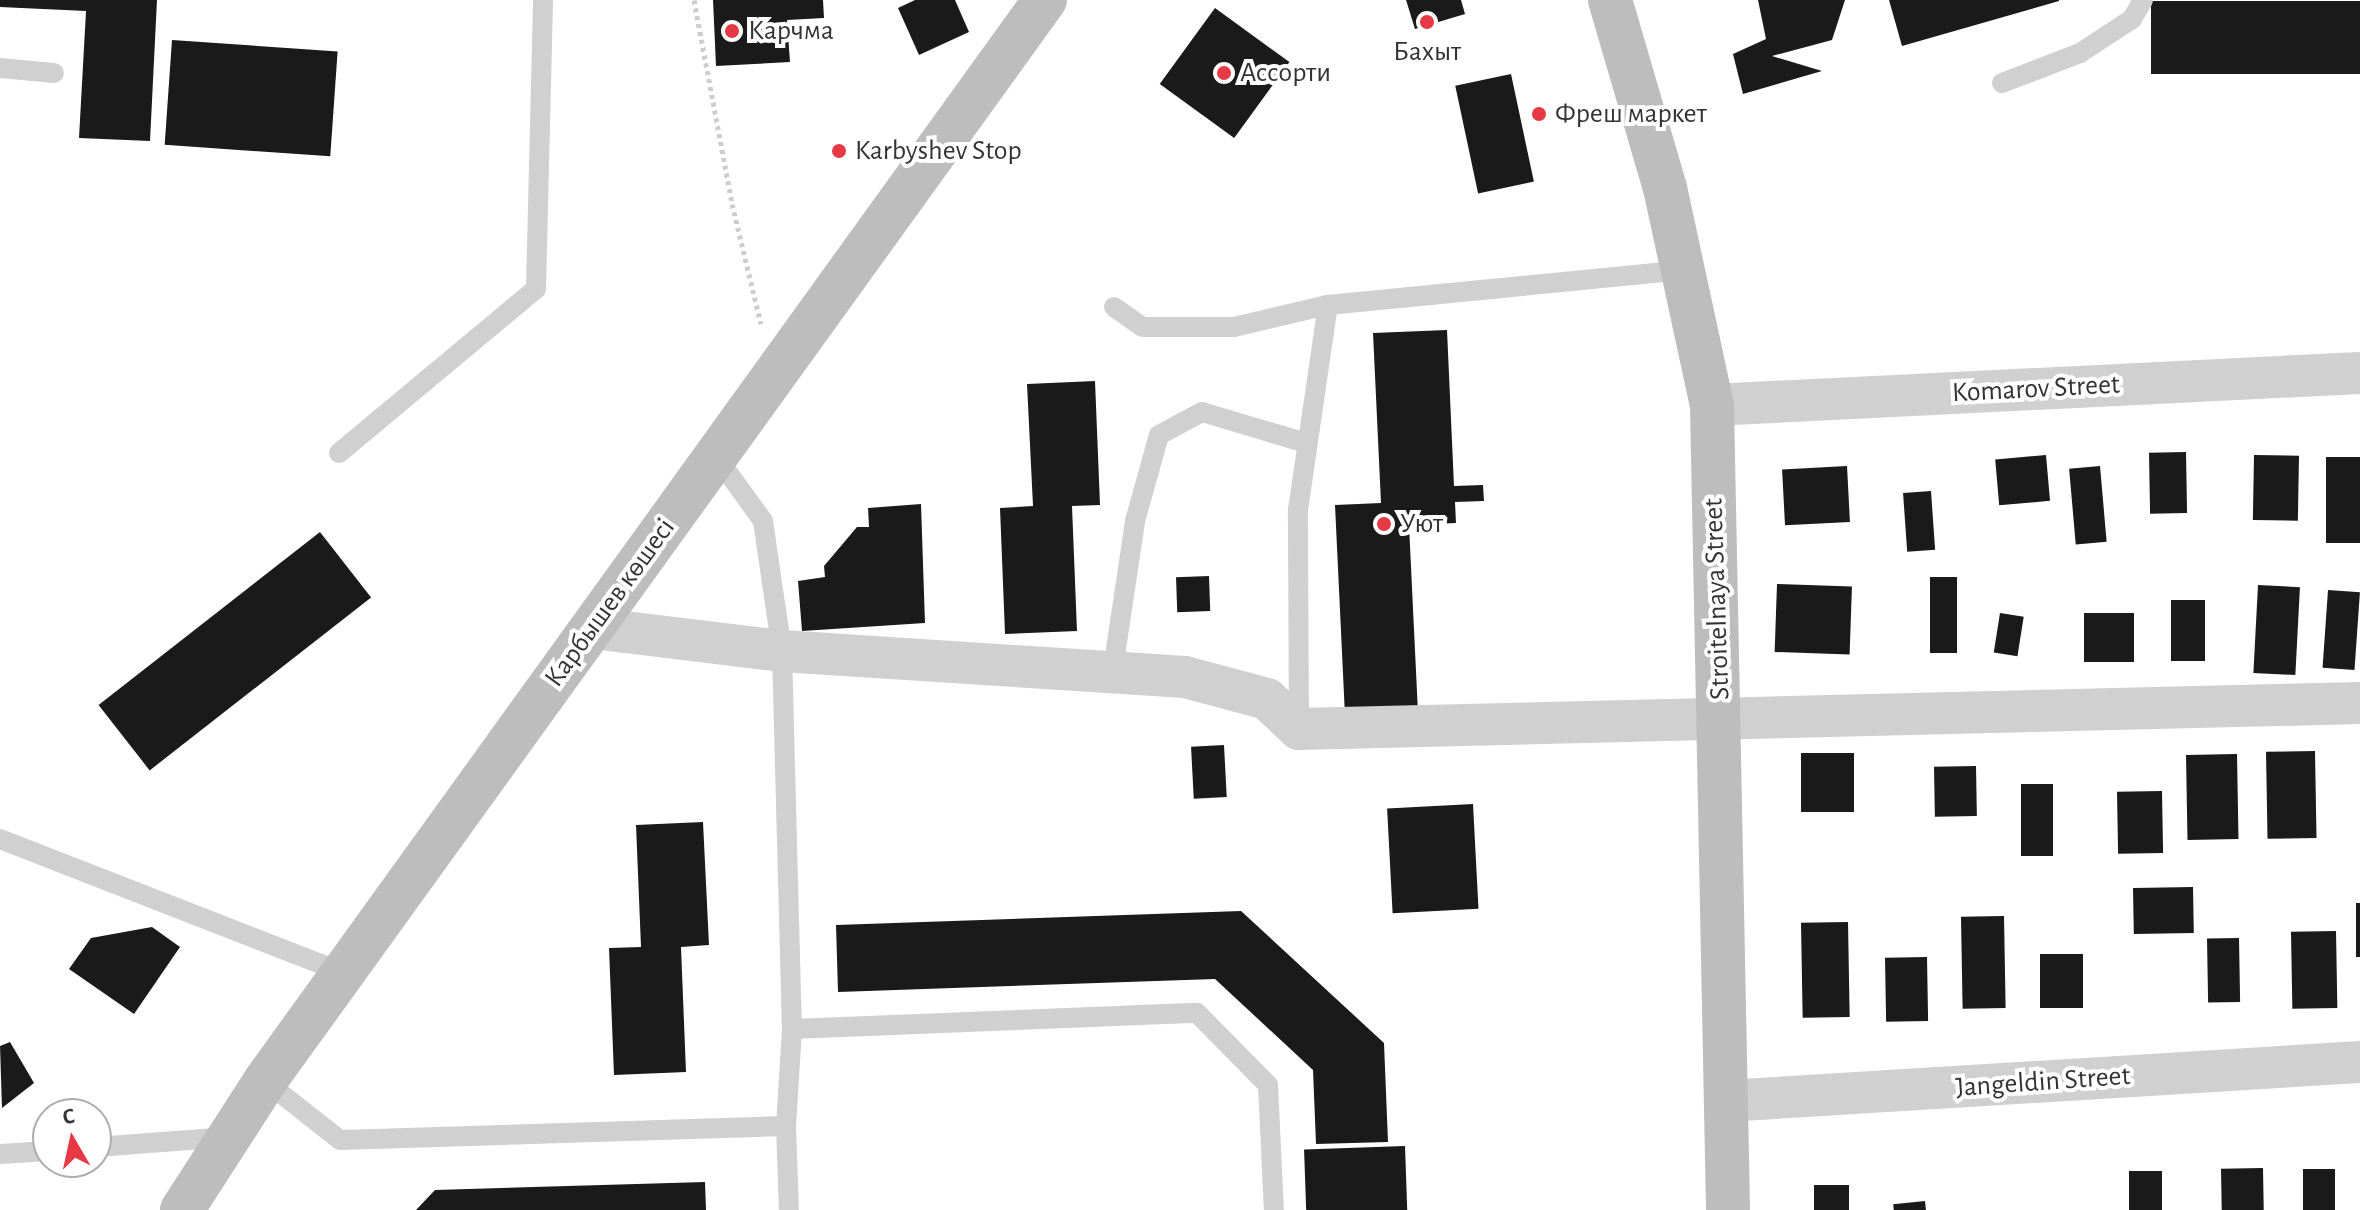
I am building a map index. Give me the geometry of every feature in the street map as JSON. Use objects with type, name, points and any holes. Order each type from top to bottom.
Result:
[{"type":"main road","name":"Карбышев көшесі","points":[[182,1210],[233,1137],[265,1081],[1045,0]]},
{"type":"main road","name":"Stroitelnaya Street","points":[[1610,0],[1665,188],[1712,405],[1721,720],[1728,1210]]},
{"type":"street","name":"Komarov Street","points":[[1712,405],[2360,373]]},
{"type":"street","points":[[592,628],[782,651],[1113,669],[1242,689],[1267,699],[1299,729],[2360,703]]},
{"type":"street","name":"Jangeldin Street","points":[[1726,1101],[2360,1062]]},
{"type":"lane","points":[[339,453],[536,289],[543,0]]},
{"type":"lane","points":[[2002,83],[2080,53],[2132,19],[2143,0]]},
{"type":"lane","points":[[0,68],[54,73]]},
{"type":"lane","points":[[1114,307],[1143,327],[1234,327],[1328,305],[1683,270]]},
{"type":"lane","points":[[1299,729],[1298,510],[1328,305]]},
{"type":"lane","points":[[1113,669],[1135,521],[1159,435],[1202,412],[1306,443]]},
{"type":"lane","points":[[716,456],[763,521],[782,651],[792,1029],[786,1126],[789,1210]]},
{"type":"lane","points":[[0,839],[344,973]]},
{"type":"lane","points":[[792,1029],[1197,1013],[1268,1085],[1274,1210]]},
{"type":"lane","points":[[265,1081],[340,1140],[786,1126]]},
{"type":"lane","points":[[112,1146],[233,1137]]},
{"type":"lane","points":[[0,1154],[32,1152]]},
{"type":"path","points":[[694,0],[732,204],[774,376]]},
{"type":"building","points":[[0,0],[157,0],[150,141],[79,138],[86,11],[0,7]]},
{"type":"building","points":[[713,0],[823,0],[824,18],[787,20],[790,62],[716,66]]},
{"type":"building","points":[[915,0],[955,0],[969,32],[919,55],[898,8]]},
{"type":"building","name":"Бахыт","points":[[1406,0],[1461,0],[1465,14],[1415,29]]},
{"type":"building","points":[[1758,0],[1845,0],[1832,40],[1772,56],[1822,71],[1743,94],[1733,54],[1766,39]]},
{"type":"building","points":[[1889,0],[2059,0],[2059,1],[1902,46]]},
{"type":"building","points":[[2151,1],[2360,1],[2360,74],[2151,74]]},
{"type":"building","name":"Ассорти","points":[[1215,8],[1289,62],[1234,138],[1160,84]]},
{"type":"building","points":[[172,40],[338,52],[330,156],[165,145]]},
{"type":"building","points":[[1511,74],[1534,182],[1478,193],[1455,86]]},
{"type":"building","name":"Уют","points":[[1447,330],[1454,486],[1483,485],[1484,501],[1455,502],[1456,523],[1409,525],[1418,713],[1345,716],[1335,505],[1381,503],[1373,333]]},
{"type":"building","points":[[1095,381],[1100,505],[1072,506],[1077,631],[1005,634],[1000,508],[1033,506],[1027,384]]},
{"type":"building","points":[[2186,452],[2187,513],[2150,514],[2149,453]]},
{"type":"building","points":[[2046,455],[2050,501],[1999,505],[1995,459]]},
{"type":"building","points":[[2254,455],[2299,456],[2298,521],[2253,520]]},
{"type":"building","points":[[2326,457],[2360,457],[2360,543],[2326,543]]},
{"type":"building","points":[[1847,466],[1850,522],[1785,525],[1782,469]]},
{"type":"building","points":[[2100,466],[2107,542],[2076,544],[2069,469]]},
{"type":"building","points":[[1931,491],[1935,550],[1907,552],[1903,493]]},
{"type":"building","points":[[921,504],[925,623],[802,631],[798,581],[825,577],[824,566],[857,527],[869,527],[868,508]]},
{"type":"building","points":[[320,532],[371,597],[150,770],[99,705]]},
{"type":"building","points":[[1209,576],[1210,611],[1177,612],[1176,577]]},
{"type":"building","points":[[1930,577],[1957,577],[1957,653],[1930,653]]},
{"type":"building","points":[[1777,584],[1852,587],[1850,655],[1775,652]]},
{"type":"building","points":[[2258,585],[2300,587],[2295,675],[2253,673]]},
{"type":"building","points":[[2328,590],[2360,592],[2354,670],[2323,668]]},
{"type":"building","points":[[2171,600],[2205,600],[2205,661],[2171,661]]},
{"type":"building","points":[[2000,613],[2024,617],[2017,656],[1994,653]]},
{"type":"building","points":[[2084,613],[2134,613],[2134,662],[2084,662]]},
{"type":"building","points":[[1224,745],[1227,797],[1194,799],[1191,747]]},
{"type":"building","points":[[2315,751],[2317,838],[2268,839],[2266,752]]},
{"type":"building","points":[[1801,753],[1854,753],[1854,812],[1801,812]]},
{"type":"building","points":[[2237,754],[2238,839],[2187,840],[2186,755]]},
{"type":"building","points":[[1976,766],[1977,816],[1935,817],[1934,767]]},
{"type":"building","points":[[2021,784],[2053,784],[2053,856],[2021,856]]},
{"type":"building","points":[[2162,791],[2163,853],[2118,854],[2117,792]]},
{"type":"building","points":[[1473,804],[1478,909],[1393,913],[1387,809]]},
{"type":"building","points":[[703,822],[709,945],[681,947],[686,1072],[614,1075],[609,948],[641,947],[636,825]]},
{"type":"building","points":[[2193,887],[2194,933],[2134,934],[2133,888]]},
{"type":"building","points":[[2356,903],[2360,903],[2360,957],[2356,957]]},
{"type":"building","points":[[1241,911],[1384,1043],[1388,1142],[1316,1144],[1313,1070],[1215,979],[838,992],[836,925]]},
{"type":"building","points":[[2004,916],[2006,1008],[1963,1009],[1961,917]]},
{"type":"building","points":[[1848,922],[1850,1017],[1803,1018],[1801,923]]},
{"type":"building","points":[[152,927],[180,947],[134,1014],[69,969],[91,938]]},
{"type":"building","points":[[2336,931],[2337,1008],[2292,1009],[2291,932]]},
{"type":"building","points":[[2239,938],[2240,1002],[2208,1003],[2207,939]]},
{"type":"building","points":[[2040,954],[2083,954],[2083,1008],[2040,1008]]},
{"type":"building","points":[[1927,957],[1928,1021],[1886,1022],[1885,958]]},
{"type":"building","points":[[10,1042],[34,1083],[2,1108],[0,1046]]},
{"type":"building","points":[[1405,1146],[1407,1210],[1306,1210],[1304,1150]]},
{"type":"building","points":[[2263,1168],[2264,1210],[2222,1210],[2221,1169]]},
{"type":"building","points":[[2303,1169],[2335,1169],[2335,1210],[2303,1210]]},
{"type":"building","points":[[2129,1171],[2162,1171],[2162,1210],[2129,1210]]},
{"type":"building","points":[[705,1182],[706,1210],[416,1210],[435,1190]]},
{"type":"building","points":[[1814,1185],[1849,1185],[1849,1210],[1814,1210]]},
{"type":"building","points":[[1925,1201],[1926,1210],[1894,1210],[1893,1204]]},
{"type":"place","name":"Бахыт","points":[[1427,22]]},
{"type":"place","name":"Карчма","points":[[732,31]]},
{"type":"place","name":"Ассорти","points":[[1224,73]]},
{"type":"place","name":"Фреш маркет","points":[[1539,114]]},
{"type":"place","name":"Karbyshev Stop","points":[[839,151]]},
{"type":"place","name":"Уют","points":[[1384,524]]}]
